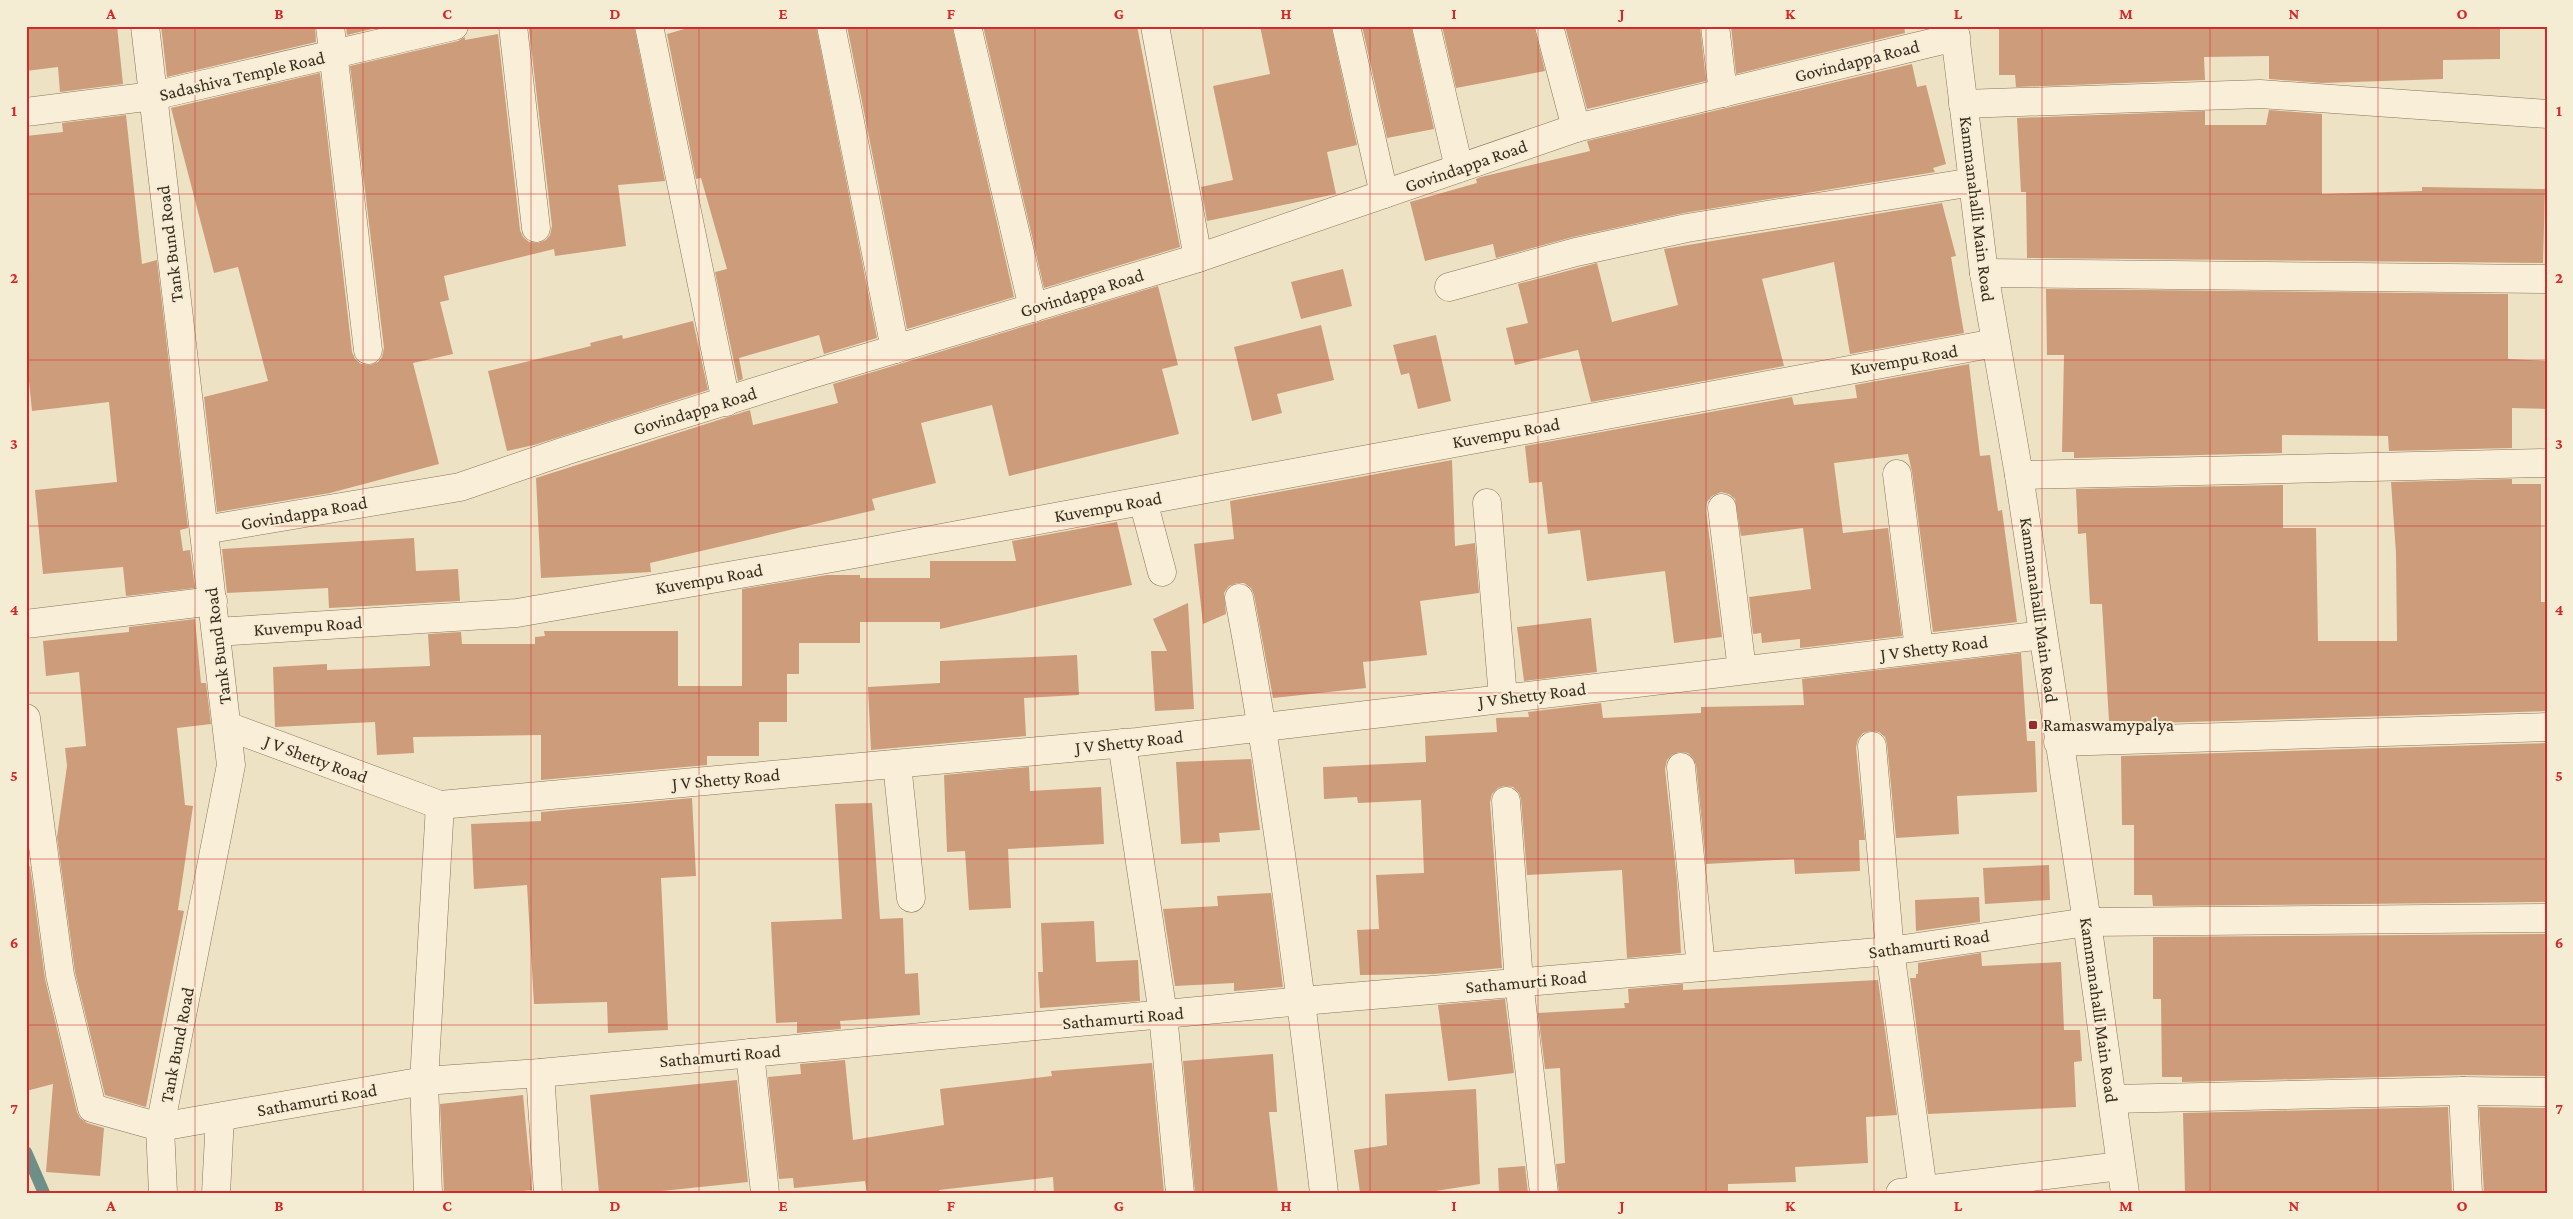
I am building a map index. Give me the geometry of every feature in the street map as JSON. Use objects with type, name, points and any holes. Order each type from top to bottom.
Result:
[{"type":"street","name":"Tank Bund Road","points":[[145,26],[231,765],[160,1127],[163,1193]]},
{"type":"street","points":[[330,26],[368,350]]},
{"type":"street","name":"Sadashiva Temple Road","points":[[26,112],[152,96],[333,56],[454,26]]},
{"type":"street","points":[[513,26],[536,228]]},
{"type":"street","points":[[649,26],[726,402]]},
{"type":"street","points":[[831,26],[895,349]]},
{"type":"street","points":[[967,26],[1033,308]]},
{"type":"street","points":[[1155,26],[1198,258]]},
{"type":"street","points":[[1346,26],[1384,194]]},
{"type":"street","points":[[1426,26],[1459,168]]},
{"type":"street","points":[[1549,26],[1576,128]]},
{"type":"street","points":[[1715,26],[1723,93]]},
{"type":"street","name":"Govindappa Road","points":[[204,530],[460,487],[565,451],[1198,258],[1576,128],[1723,93],[1955,32]]},
{"type":"street","name":"Kammanahalli Main Road","points":[[1955,32],[1984,273],[2019,475],[2058,742],[2087,922],[2125,1193]]},
{"type":"street","points":[[1963,104],[2260,94],[2547,114]]},
{"type":"street","points":[[1449,287],[1576,252],[1687,228],[1973,182]]},
{"type":"street","points":[[1984,273],[2547,279]]},
{"type":"street","name":"Kuvempu Road","points":[[216,632],[517,613],[1143,501],[1995,343]]},
{"type":"street","points":[[2019,475],[2547,463]]},
{"type":"street","points":[[1898,474],[1919,649]]},
{"type":"street","points":[[1143,501],[1162,572]]},
{"type":"street","points":[[1487,503],[1503,698]]},
{"type":"street","points":[[1722,508],[1742,670]]},
{"type":"street","points":[[1239,598],[1264,727],[1302,1001],[1324,1193]]},
{"type":"street","points":[[26,624],[212,601]]},
{"type":"street","name":"J V Shetty Road","points":[[227,726],[440,806],[1122,743],[2043,635]]},
{"type":"street","points":[[26,718],[34,832],[60,975],[92,1108],[160,1127]]},
{"type":"street","points":[[2058,742],[2547,727]]},
{"type":"street","points":[[1122,743],[1163,1014],[1180,1193]]},
{"type":"street","points":[[1872,746],[1911,1191],[2120,1166]]},
{"type":"street","points":[[897,764],[911,898]]},
{"type":"street","points":[[1681,767],[1701,967]]},
{"type":"street","points":[[1506,801],[1520,982],[1544,1193]]},
{"type":"street","points":[[428,1193],[424,1081],[440,806]]},
{"type":"street","name":"Sathamurti Road","points":[[160,1127],[424,1081],[750,1053],[1302,1001],[1890,951],[2087,922],[2547,918]]},
{"type":"street","points":[[750,1053],[765,1193]]},
{"type":"street","points":[[540,1072],[548,1193]]},
{"type":"street","points":[[2112,1100],[2463,1091],[2547,1092]]},
{"type":"street","points":[[2463,1091],[2468,1193]]},
{"type":"street","points":[[216,1193],[220,1117]]},
{"type":"building","points":[[42,26],[117,26],[123,84],[60,92],[58,67],[26,71],[26,28]]},
{"type":"building","points":[[161,26],[315,26],[316,42],[167,77]]},
{"type":"building","points":[[346,26],[384,26],[347,35]]},
{"type":"building","points":[[548,26],[634,26],[665,181],[618,185],[626,246],[555,256],[554,249],[444,276],[449,300],[440,302],[453,354],[413,363],[439,464],[330,493],[217,512],[204,397],[268,381],[238,267],[214,273],[171,108],[320,73],[352,352],[355,359],[361,364],[370,365],[378,362],[382,357],[384,348],[350,66],[458,41],[465,37],[465,40],[498,34],[520,230],[523,237],[529,242],[538,243],[546,240],[550,235],[552,226],[529,29]]},
{"type":"building","points":[[695,26],[816,26],[877,338],[824,354],[819,335],[739,358],[743,379],[738,381],[715,272],[727,269],[701,178],[696,179],[667,34]]},
{"type":"building","points":[[847,26],[952,26],[1014,297],[907,329]]},
{"type":"building","points":[[983,26],[1137,26],[1180,247],[1044,288]]},
{"type":"building","points":[[1260,26],[1331,26],[1357,145],[1327,152],[1336,194],[1207,221],[1201,187],[1233,180],[1213,86],[1270,74]]},
{"type":"building","points":[[1362,26],[1411,26],[1434,129],[1387,138]]},
{"type":"building","points":[[1442,26],[1534,26],[1545,71],[1456,88]]},
{"type":"building","points":[[1565,26],[1700,26],[1706,81],[1587,109]]},
{"type":"building","points":[[1731,26],[1904,26],[1905,33],[1736,74]]},
{"type":"building","points":[[1999,26],[2500,26],[2500,59],[2443,60],[2443,79],[2322,83],[2269,79],[2269,56],[2204,57],[2205,80],[2016,87],[2015,75],[1999,75]]},
{"type":"building","points":[[1912,64],[1917,87],[1926,85],[1946,164],[1933,168],[1935,172],[1684,213],[1573,237],[1496,258],[1493,244],[1425,261],[1410,202],[1477,183],[1476,179],[1481,177],[1590,151],[1587,141]]},
{"type":"building","points":[[2269,110],[2322,114],[2322,194],[2422,191],[2422,187],[2545,189],[2543,263],[2027,258],[2026,192],[2021,192],[2017,118],[2205,111],[2205,125],[2266,125]]},
{"type":"building","points":[[126,115],[142,264],[157,260],[188,528],[180,530],[183,551],[190,550],[195,588],[126,596],[123,567],[43,574],[35,490],[117,482],[109,402],[32,411],[26,352],[26,136],[63,132],[62,123]]},
{"type":"building","points":[[1942,203],[1956,256],[1951,257],[1964,333],[1850,354],[1834,262],[1762,279],[1784,366],[1591,402],[1578,350],[1515,365],[1506,328],[1528,323],[1518,284],[1597,263],[1612,322],[1678,305],[1664,249]]},
{"type":"building","points":[[1343,269],[1352,306],[1301,319],[1291,282]]},
{"type":"building","points":[[1158,286],[1178,365],[1162,369],[1179,434],[1009,476],[992,405],[921,423],[936,483],[872,499],[875,510],[650,563],[651,572],[541,578],[536,478],[750,410],[753,425],[838,403],[833,384]]},
{"type":"building","points":[[2046,289],[2508,294],[2508,359],[2547,361],[2547,409],[2512,408],[2512,448],[2389,451],[2388,436],[2282,435],[2282,453],[2074,458],[2074,452],[2062,452],[2064,355],[2047,355]]},
{"type":"building","points":[[693,321],[708,390],[534,445],[507,451],[488,371],[591,346],[590,343],[622,335],[623,339]]},
{"type":"building","points":[[1321,325],[1334,380],[1277,394],[1282,413],[1252,421],[1234,347]]},
{"type":"building","points":[[1436,335],[1451,401],[1418,409],[1409,373],[1401,375],[1393,345]]},
{"type":"building","points":[[1969,364],[1980,456],[1990,455],[1998,511],[2002,510],[2017,622],[1933,632],[1908,454],[1834,463],[1843,533],[1888,528],[1902,636],[1800,648],[1800,639],[1762,643],[1761,633],[1753,634],[1749,597],[1811,589],[1803,528],[1741,536],[1735,499],[1729,494],[1721,492],[1712,496],[1707,502],[1706,510],[1722,637],[1674,643],[1665,571],[1587,581],[1580,530],[1548,534],[1542,482],[1529,483],[1525,446],[1792,397],[1794,405],[1857,398],[1855,385]]},
{"type":"building","points":[[1452,460],[1455,546],[1475,543],[1479,593],[1420,601],[1427,655],[1363,662],[1366,688],[1273,698],[1254,595],[1251,588],[1244,583],[1229,586],[1224,593],[1226,614],[1203,624],[1194,544],[1234,539],[1230,501]]},
{"type":"building","points":[[2512,479],[2512,484],[2541,484],[2541,602],[2547,602],[2547,711],[2121,724],[2121,721],[2109,721],[2102,604],[2090,604],[2086,533],[2078,534],[2076,489],[2283,485],[2283,528],[2316,528],[2318,641],[2397,641],[2396,553],[2391,482]]},
{"type":"building","points":[[1117,522],[1132,585],[940,629],[940,622],[860,622],[860,643],[799,643],[799,674],[787,674],[787,722],[759,722],[759,756],[707,756],[707,765],[541,780],[541,735],[413,737],[414,753],[377,755],[375,722],[275,727],[273,667],[327,664],[327,670],[430,666],[428,634],[461,632],[462,644],[535,644],[535,637],[545,636],[544,631],[678,631],[678,686],[742,686],[742,589],[827,575],[860,575],[860,578],[930,578],[930,561],[1016,561],[1012,541]]},
{"type":"building","points":[[414,538],[416,571],[458,569],[460,601],[329,608],[328,588],[227,593],[222,549]]},
{"type":"building","points":[[1188,603],[1194,709],[1155,711],[1151,651],[1167,651],[1153,619]]},
{"type":"building","points":[[1591,618],[1597,672],[1524,681],[1517,627]]},
{"type":"building","points":[[195,619],[201,683],[206,683],[211,724],[177,728],[185,805],[193,806],[178,910],[184,911],[146,1107],[105,1095],[75,972],[57,837],[67,766],[65,748],[86,746],[79,672],[46,676],[43,641],[129,632],[129,627]]},
{"type":"building","points":[[2021,653],[2027,741],[2035,741],[2037,792],[1957,796],[1959,834],[1896,838],[1887,744],[1885,737],[1879,732],[1870,731],[1863,733],[1858,739],[1856,747],[1865,840],[1859,840],[1860,871],[1795,874],[1794,859],[1706,864],[1696,765],[1688,753],[1679,752],[1667,760],[1665,769],[1677,881],[1681,953],[1627,958],[1622,870],[1527,875],[1521,799],[1519,793],[1513,787],[1504,786],[1498,788],[1492,794],[1490,802],[1502,968],[1434,974],[1360,975],[1357,930],[1379,929],[1376,875],[1424,873],[1421,800],[1358,803],[1357,797],[1324,799],[1323,767],[1426,762],[1425,736],[1497,732],[1496,718],[1529,717],[1528,712],[1601,703],[1603,718],[1701,713],[1701,707],[1804,705],[1802,679]]},
{"type":"building","points":[[1077,655],[1079,695],[1024,698],[1026,736],[871,750],[868,687],[940,683],[940,661]]},
{"type":"building","points":[[2547,743],[2547,902],[2153,906],[2152,895],[2134,895],[2134,825],[2122,825],[2121,756]]},
{"type":"building","points":[[1251,759],[1260,830],[1219,833],[1220,842],[1181,844],[1176,762]]},
{"type":"building","points":[[1029,767],[1030,791],[1101,787],[1104,844],[1008,849],[1011,908],[969,910],[965,851],[947,852],[944,775]]},
{"type":"building","points":[[692,798],[696,876],[661,878],[668,1030],[608,1033],[607,1002],[534,1004],[527,885],[474,889],[471,824],[541,821],[541,812]]},
{"type":"building","points":[[872,803],[880,919],[903,918],[905,974],[918,973],[920,1015],[840,1021],[841,1029],[797,1033],[797,1022],[776,1023],[771,922],[842,919],[835,804]]},
{"type":"building","points":[[2049,865],[2050,900],[1985,904],[1983,868]]},
{"type":"building","points":[[26,866],[30,866],[45,979],[77,1112],[80,1118],[87,1123],[104,1128],[100,1176],[46,1172],[53,1084],[26,1091]]},
{"type":"building","points":[[1271,893],[1283,987],[1234,991],[1234,983],[1175,986],[1163,909],[1218,906],[1217,896]]},
{"type":"building","points":[[1979,897],[1980,922],[1916,931],[1915,900]]},
{"type":"building","points":[[1094,921],[1096,962],[1138,960],[1140,1001],[1040,1008],[1038,972],[1043,972],[1041,923]]},
{"type":"building","points":[[2547,934],[2547,1076],[2463,1075],[2182,1082],[2182,1077],[2162,1077],[2161,999],[2153,999],[2153,937]]},
{"type":"building","points":[[1981,953],[1982,966],[2061,962],[2064,1030],[2080,1030],[2082,1061],[2074,1062],[2076,1107],[1928,1114],[1910,978],[1916,978],[1918,963]]},
{"type":"building","points":[[1878,980],[1897,1115],[1866,1117],[1868,1163],[1795,1167],[1796,1182],[1728,1184],[1728,1193],[1559,1193],[1556,1164],[1565,1163],[1560,1068],[1545,1069],[1538,1013],[1625,1008],[1624,1003],[1629,1003],[1628,989],[1683,984],[1683,990]]},
{"type":"building","points":[[1505,999],[1514,1073],[1448,1081],[1438,1005]]},
{"type":"building","points":[[1273,1054],[1277,1112],[1269,1112],[1278,1193],[1195,1193],[1183,1061]]},
{"type":"building","points":[[845,1060],[853,1140],[944,1125],[940,1089],[1052,1076],[1051,1071],[1152,1063],[1164,1193],[1054,1193],[1053,1177],[939,1190],[939,1193],[867,1193],[865,1181],[794,1188],[793,1178],[779,1179],[768,1077],[801,1074],[800,1064]]},
{"type":"building","points":[[737,1080],[748,1182],[643,1193],[599,1193],[590,1095]]},
{"type":"building","points":[[1476,1089],[1480,1184],[1423,1193],[1360,1193],[1354,1150],[1387,1145],[1385,1094]]},
{"type":"building","points":[[523,1095],[532,1190],[505,1193],[444,1193],[440,1104]]},
{"type":"building","points":[[2448,1107],[2452,1193],[2185,1193],[2183,1113]]},
{"type":"building","points":[[2479,1107],[2547,1108],[2547,1193],[2484,1193]]},
{"type":"building","points":[[1525,1166],[1528,1193],[1499,1193],[1498,1168]]},
{"type":"waterway","points":[[26,1152],[44,1193]]},
{"type":"place","name":"Ramaswamypalya","points":[[2033,725]]}]
